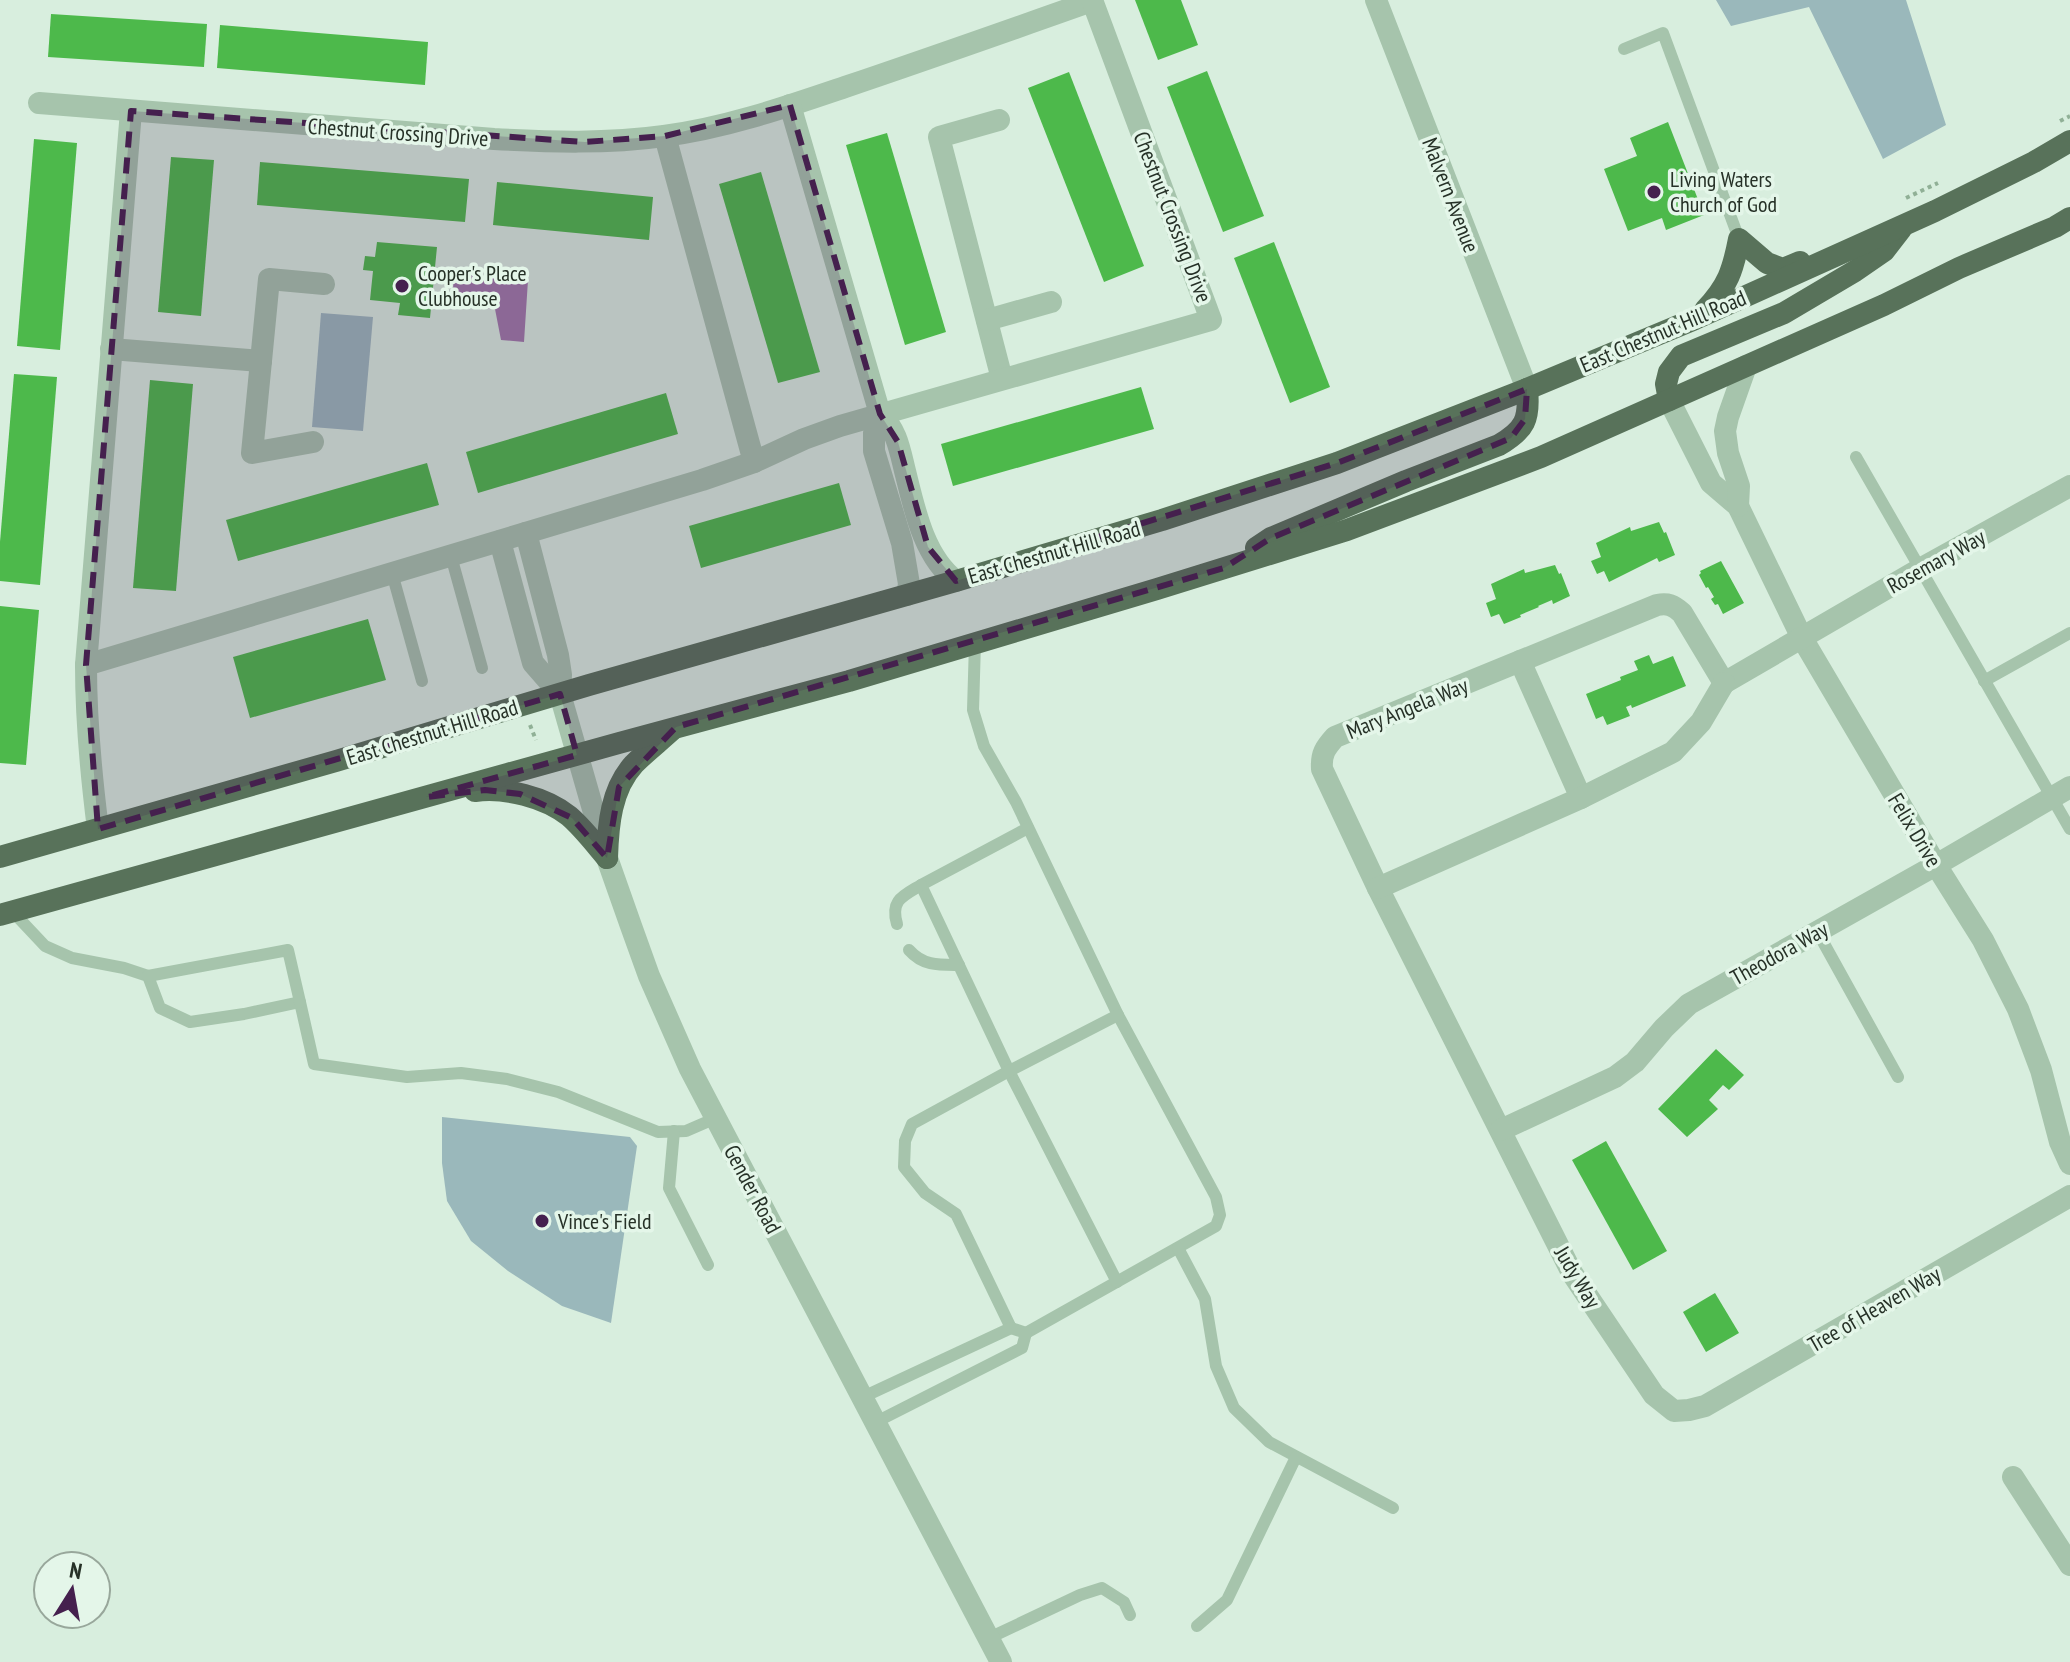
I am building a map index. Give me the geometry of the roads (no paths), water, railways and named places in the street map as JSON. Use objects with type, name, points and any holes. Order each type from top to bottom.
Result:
[{"type":"main road","name":"East Chestnut Hill Road","points":[[0,857],[956,581],[1162,520],[1337,463],[1695,319],[1904,225],[2034,162],[2064,132]]},
{"type":"main road","points":[[6,914],[849,681],[1347,530],[1527,463],[1884,305],[2070,218]]},
{"type":"main road","points":[[1695,319],[1721,293],[1733,266],[1739,239],[1767,263],[1783,269],[1864,235],[1904,225]]},
{"type":"main road","points":[[1669,400],[1666,384],[1669,372],[1681,356],[1784,313],[1819,293],[1884,251],[1904,225]]},
{"type":"main road","points":[[1224,568],[1271,538],[1511,438],[1521,429],[1525,419],[1527,389]]},
{"type":"main road","points":[[607,858],[608,823],[619,787],[633,765],[676,727]]},
{"type":"main road","points":[[426,797],[485,790],[520,794],[556,807],[572,818],[607,858]]},
{"type":"street","name":"Malvern Avenue","points":[[1376,0],[1527,389]]},
{"type":"street","name":"Chestnut Crossing Drive","points":[[39,103],[509,140],[585,142],[665,136],[731,123],[790,105],[1092,1],[1211,320],[880,414],[804,439],[754,462],[86,665]]},
{"type":"street","points":[[790,105],[880,414],[891,424],[898,442],[928,547],[946,574],[956,581]]},
{"type":"street","points":[[98,829],[88,747],[86,665],[131,111]]},
{"type":"street","points":[[999,120],[939,137],[1002,379]]},
{"type":"street","points":[[665,136],[754,462]]},
{"type":"street","points":[[313,442],[252,453],[269,279],[324,284]]},
{"type":"street","points":[[987,320],[1051,302]]},
{"type":"street","points":[[111,349],[261,361]]},
{"type":"street","name":"Felix Drive","points":[[1738,506],[1739,486],[1728,453],[1725,431],[1746,366]]},
{"type":"street","name":"Felix Drive","points":[[1669,400],[1711,483],[1738,506],[1802,638],[1983,940],[2018,1009],[2041,1070],[2060,1142],[2070,1164]]},
{"type":"street","points":[[880,414],[874,433],[874,451],[902,543],[909,584],[907,595]]},
{"type":"street","name":"Rosemary Way","points":[[1802,638],[2070,486]]},
{"type":"street","points":[[526,533],[558,655],[560,694]]},
{"type":"street","points":[[500,541],[533,663],[560,694]]},
{"type":"street","name":"Mary Angela Way","points":[[1501,1130],[1378,888],[1322,769],[1326,747],[1335,737],[1657,605],[1674,605],[1682,613],[1724,683]]},
{"type":"street","points":[[1378,888],[1581,798],[1673,752],[1701,722],[1724,683],[1802,638]]},
{"type":"street","points":[[1520,661],[1581,798]]},
{"type":"street","name":"Gender Road","points":[[560,694],[607,858],[649,976],[690,1069],[1001,1662]]},
{"type":"street","name":"Theodora Way","points":[[1501,1130],[1615,1077],[1635,1062],[1689,1004],[2061,792]]},
{"type":"street","name":"Judy Way","points":[[1501,1130],[1572,1273],[1654,1395],[1674,1411]]},
{"type":"street","name":"Tree of Heaven Way","points":[[1674,1411],[1705,1406],[2070,1196]]},
{"type":"street","points":[[2013,1477],[2070,1565]]},
{"type":"lane","points":[[1624,49],[1663,33],[1739,239]]},
{"type":"lane","points":[[1856,457],[1984,681],[2061,792],[2070,829]]},
{"type":"lane","points":[[451,556],[482,668]]},
{"type":"lane","points":[[392,573],[422,681]]},
{"type":"lane","points":[[1984,681],[2070,633]]},
{"type":"lane","points":[[876,1422],[1022,1348],[1026,1333],[1216,1226],[1220,1215],[1216,1197],[1118,1015],[1028,828],[984,746],[973,710],[975,643]]},
{"type":"lane","points":[[897,924],[895,905],[900,898],[1028,828]]},
{"type":"lane","points":[[921,885],[1009,1071],[1117,1282]]},
{"type":"lane","points":[[6,914],[45,946],[72,958],[148,976],[288,950],[314,1064],[407,1077],[461,1073],[507,1079],[558,1092],[658,1132],[686,1131],[716,1118]]},
{"type":"lane","points":[[1817,931],[1898,1077]]},
{"type":"lane","points":[[909,950],[925,963],[959,965]]},
{"type":"lane","points":[[148,976],[160,1008],[190,1022],[300,1002]]},
{"type":"lane","points":[[1011,1328],[956,1214],[925,1193],[904,1167],[905,1141],[912,1124],[1118,1015]]},
{"type":"lane","points":[[674,1131],[669,1188],[708,1265]]},
{"type":"lane","points":[[1178,1248],[1205,1299],[1216,1366],[1234,1408],[1269,1442],[1393,1508]]},
{"type":"lane","points":[[863,1397],[1011,1328],[1026,1333]]},
{"type":"lane","points":[[1197,1626],[1227,1600],[1296,1457]]},
{"type":"lane","points":[[989,1638],[1080,1595],[1102,1588],[1124,1602],[1130,1615]]},
{"type":"place","name":"Living Waters Church of God","points":[[1654,192]]},
{"type":"place","name":"Cooper's Place Clubhouse","points":[[402,286]]},
{"type":"place","name":"Vince's Field","points":[[542,1221]]}]
